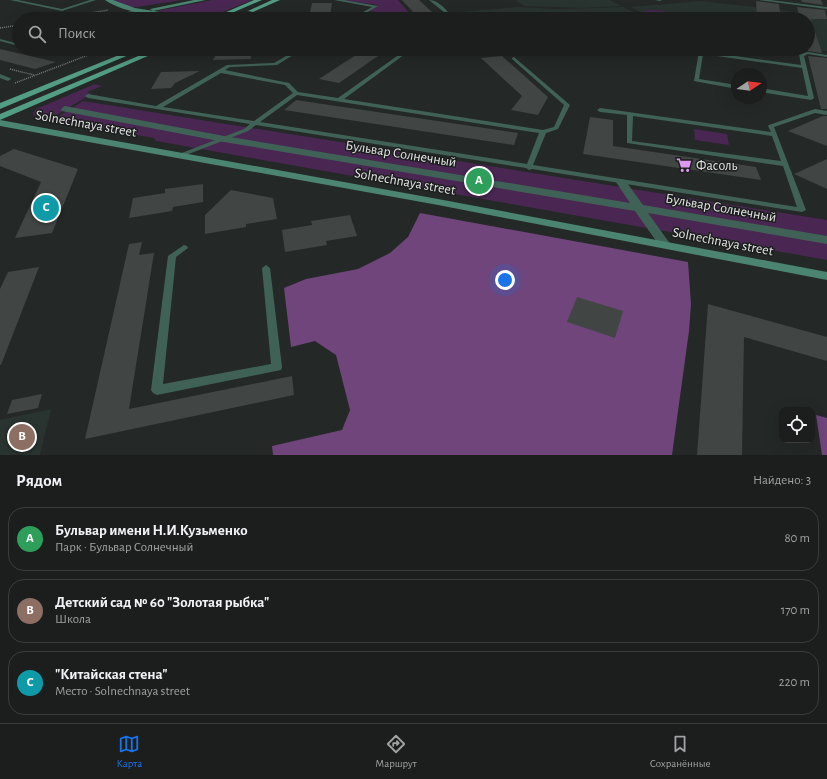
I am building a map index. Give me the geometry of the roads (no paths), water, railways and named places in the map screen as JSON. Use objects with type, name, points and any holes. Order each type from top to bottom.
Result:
[{"type":"main road","points":[[108,0],[135,10],[150,12]]},
{"type":"main road","points":[[135,10],[186,0]]},
{"type":"main road","points":[[144,11],[203,0]]},
{"type":"main road","points":[[230,12],[259,0]]},
{"type":"main road","points":[[250,12],[277,0]]},
{"type":"main road","points":[[0,106],[123,56]]},
{"type":"main road","points":[[0,117],[144,56]]},
{"type":"main road","name":"Solnechnaya street","points":[[0,123],[181,155],[827,276]]},
{"type":"street","name":"Бульвар Солнечный","points":[[65,109],[224,139],[638,207],[827,240]]},
{"type":"street","points":[[621,182],[664,245]]},
{"type":"lane","points":[[12,0],[62,10],[94,0]]},
{"type":"lane","points":[[336,0],[376,6],[365,12]]},
{"type":"lane","points":[[431,0],[448,12]]},
{"type":"lane","points":[[761,0],[795,2],[827,8]]},
{"type":"lane","points":[[130,12],[135,10]]},
{"type":"lane","points":[[0,35],[8,37],[0,40]]},
{"type":"lane","points":[[0,40],[12,43]]},
{"type":"lane","points":[[815,54],[827,56]]},
{"type":"lane","points":[[157,108],[229,66],[275,64],[288,56]]},
{"type":"lane","points":[[339,100],[400,56]]},
{"type":"lane","points":[[700,56],[696,80],[731,86]]},
{"type":"lane","points":[[728,56],[804,67]]},
{"type":"lane","points":[[767,91],[811,98],[801,56]]},
{"type":"lane","points":[[220,71],[287,84],[296,92],[339,100],[544,132],[556,128],[567,105],[514,58]]},
{"type":"lane","points":[[0,76],[8,79]]},
{"type":"lane","points":[[181,155],[246,130],[296,92]]},
{"type":"lane","points":[[88,96],[529,168],[802,210],[771,126],[815,111],[827,113]]},
{"type":"lane","points":[[600,110],[774,134]]},
{"type":"lane","points":[[630,115],[629,142],[785,164]]},
{"type":"lane","points":[[529,168],[544,132]]},
{"type":"lane","points":[[184,248],[172,256],[158,390],[277,367],[266,268]]},
{"type":"place","name":"Фасоль","points":[[684,165]]},
{"type":"place","name":"Бульвар имени Н.И.Кузьменко","points":[[479,181]]},
{"type":"place","name":"\"Китайская стена\"","points":[[46,208]]},
{"type":"place","name":"Детский сад № 60 \"Золотая рыбка\"","points":[[22,437]]}]
